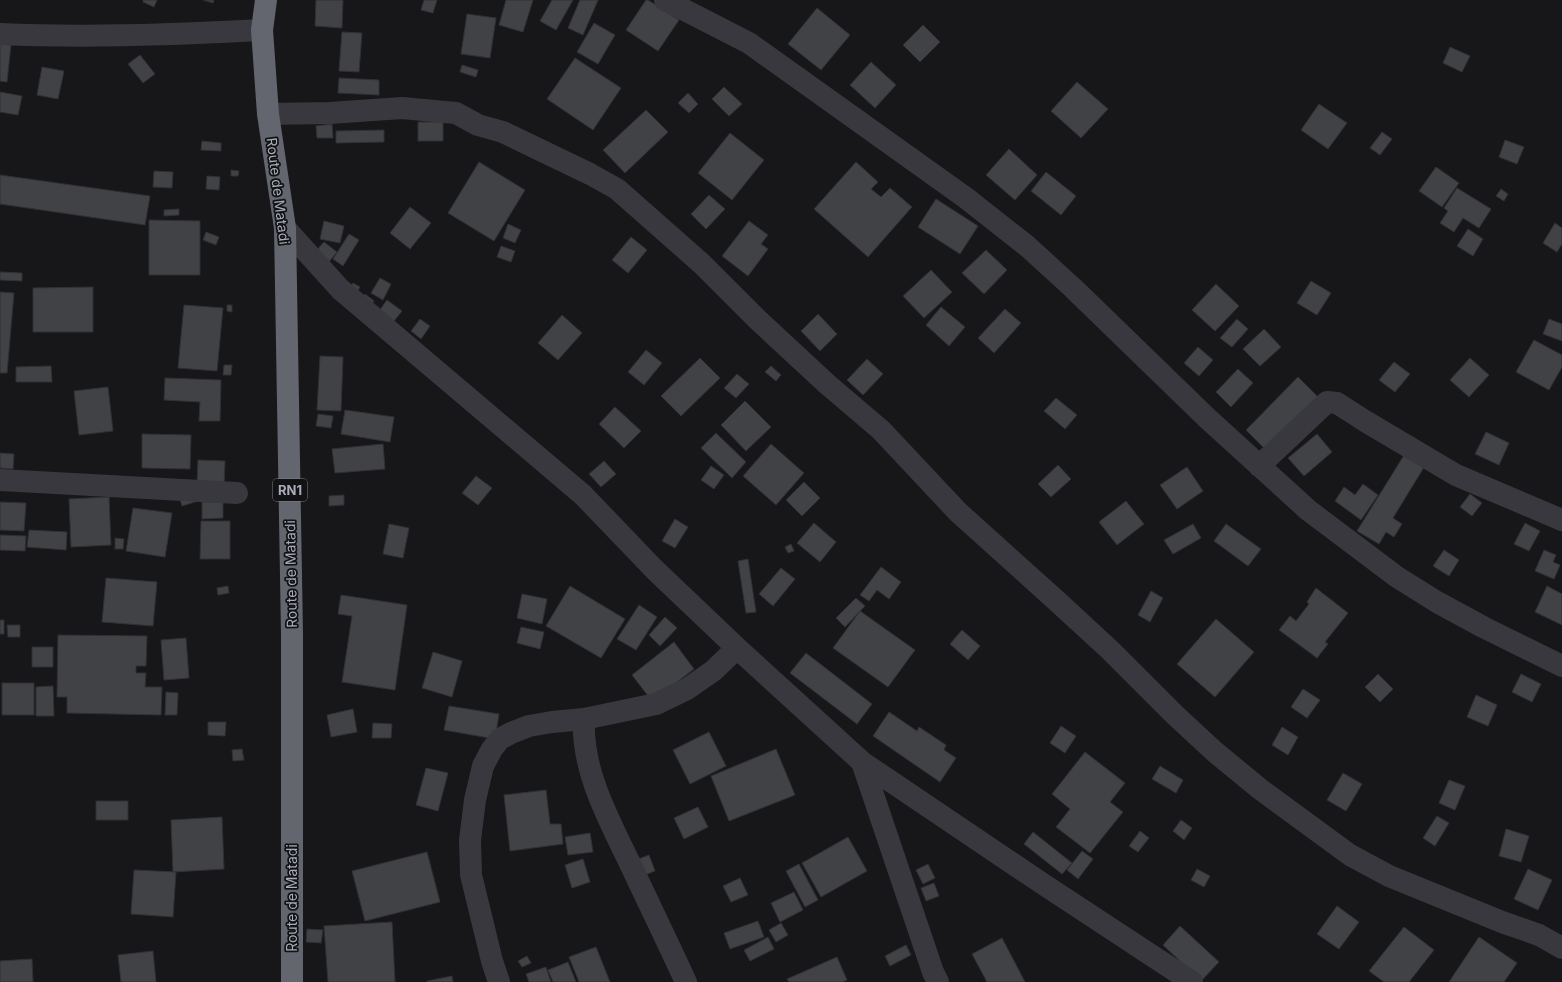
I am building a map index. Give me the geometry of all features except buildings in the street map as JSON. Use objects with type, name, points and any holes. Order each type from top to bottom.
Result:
[{"type":"highway","name":"Route de Matadi","points":[[266,0],[262,30],[268,114],[285,228],[292,634],[292,982]]},
{"type":"street","points":[[665,0],[749,43],[966,198],[1026,246],[1073,288],[1207,418],[1308,510],[1397,577],[1437,602],[1483,627],[1562,666]]},
{"type":"street","points":[[0,34],[51,36],[165,35],[262,30]]},
{"type":"street","points":[[268,114],[330,114],[402,108],[456,113],[478,124],[503,132],[590,174],[617,189],[702,264],[758,320],[827,384],[881,430],[958,512],[1059,602],[1215,752],[1260,789],[1350,855],[1389,876],[1502,922],[1539,935],[1562,948]]},
{"type":"street","points":[[285,228],[340,289],[583,495],[655,570],[737,648],[862,762],[1192,982]]},
{"type":"street","points":[[1259,466],[1327,402],[1337,404],[1456,475],[1562,520]]},
{"type":"street","points":[[0,480],[237,493]]},
{"type":"street","points":[[499,982],[492,961],[471,876],[470,840],[475,800],[483,766],[492,749],[500,739],[529,726],[552,722],[584,720],[656,704],[687,689],[713,671],[737,648]]},
{"type":"street","points":[[584,720],[584,736],[589,764],[603,804],[686,982]]},
{"type":"street","points":[[862,762],[933,972],[938,982]]}]
